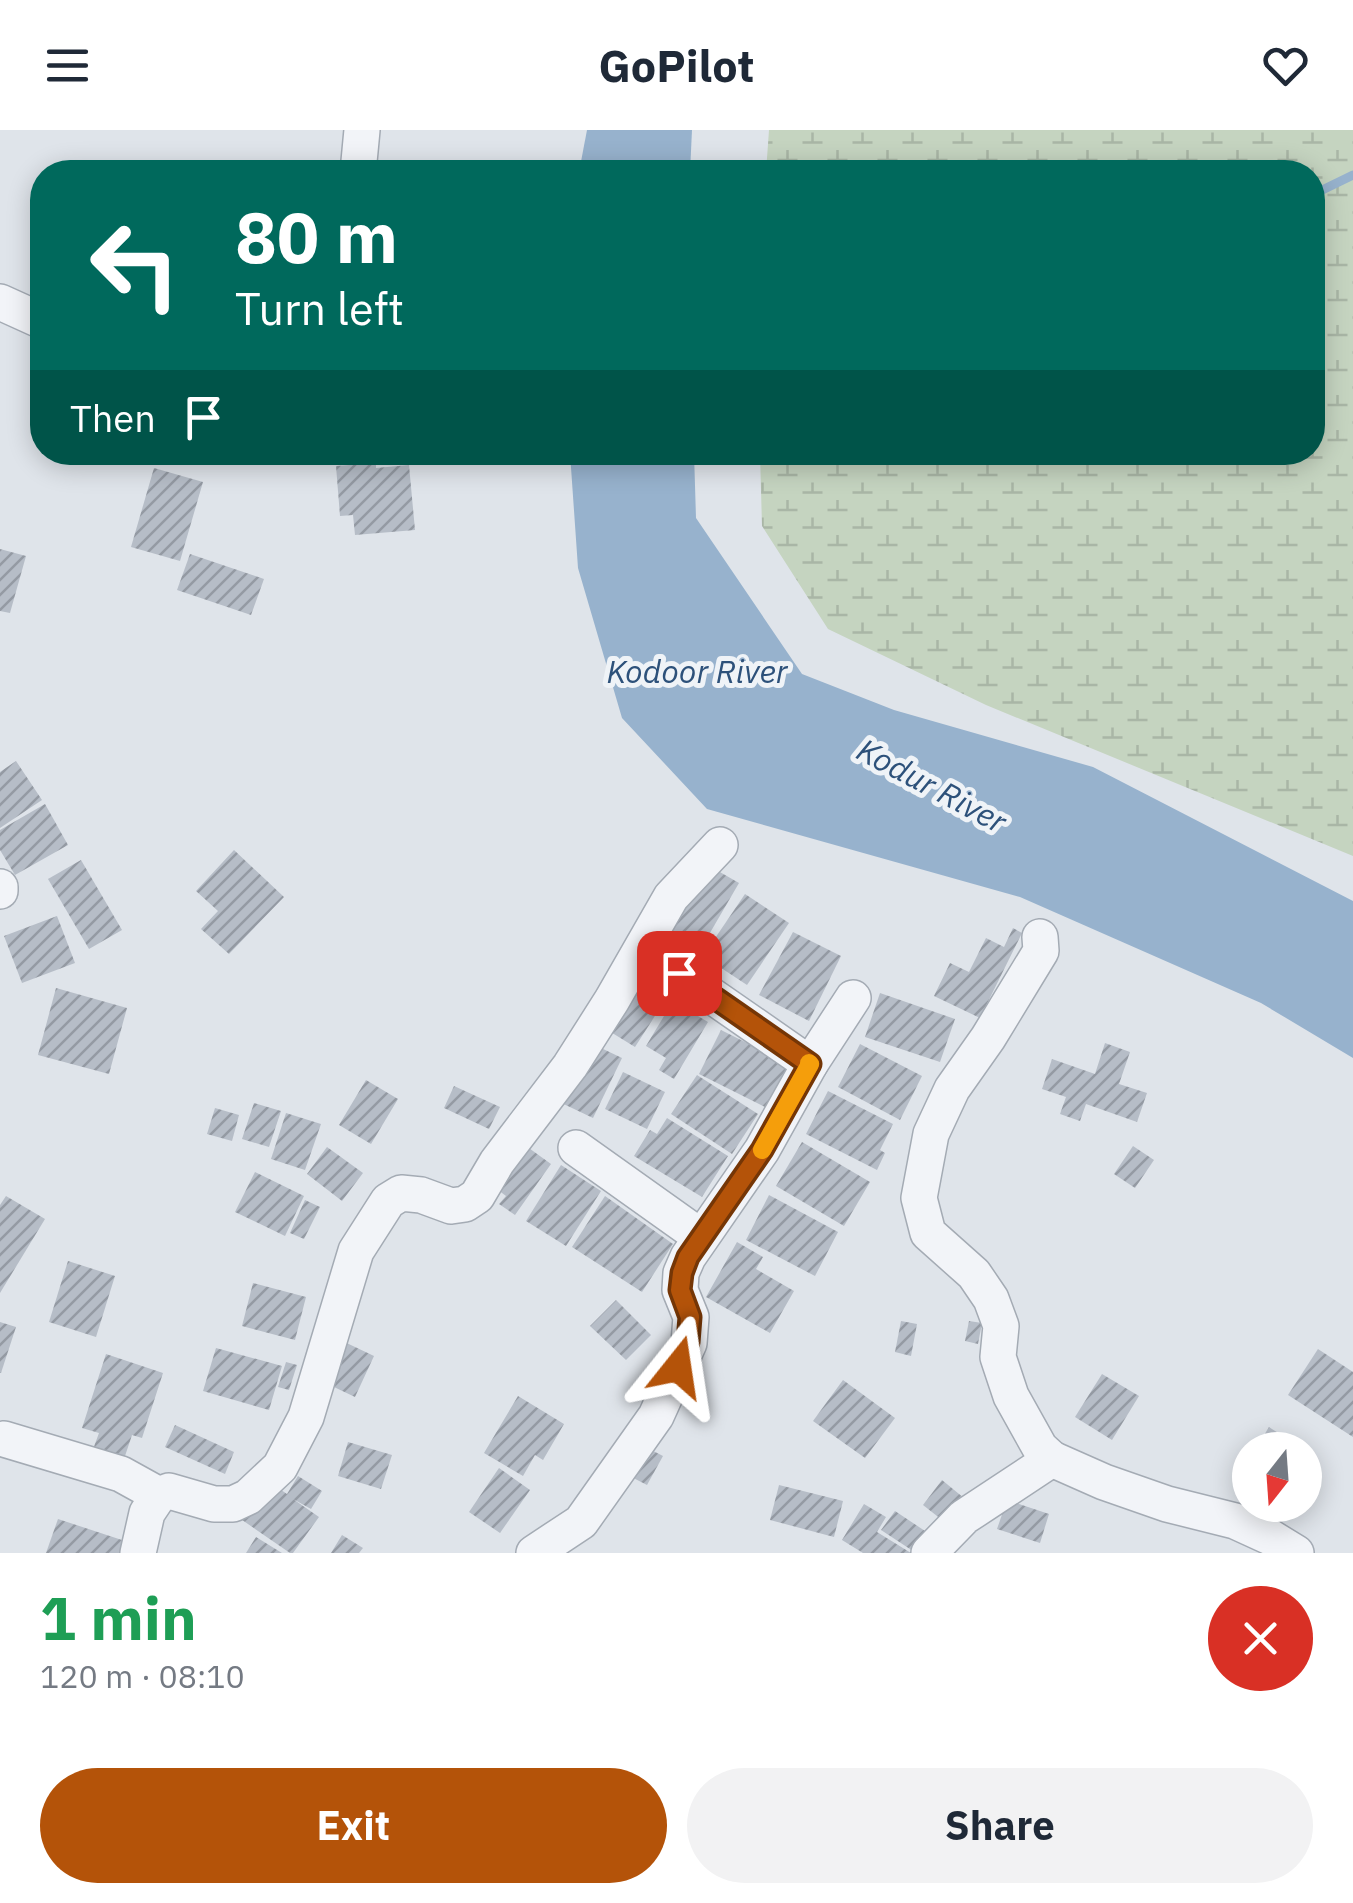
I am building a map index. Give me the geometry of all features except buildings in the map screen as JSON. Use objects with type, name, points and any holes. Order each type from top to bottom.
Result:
[{"type":"street","points":[[359,160],[362,130]]},
{"type":"street","points":[[0,302],[30,316]]},
{"type":"street","points":[[138,1553],[147,1513],[160,1495],[170,1491],[214,1504],[233,1504],[248,1497],[280,1467],[306,1417],[356,1251],[388,1200],[402,1194],[451,1206],[465,1204],[477,1196],[497,1162],[570,1066],[671,897],[720,844]]},
{"type":"street","points":[[1040,937],[1041,951],[952,1090],[930,1134],[919,1198],[928,1233],[974,1274],[991,1299],[1001,1326],[998,1358],[1011,1396],[1040,1448],[1052,1459],[1167,1504],[1235,1521],[1296,1553]]},
{"type":"street","points":[[679,973],[810,1064]]},
{"type":"street","points":[[534,1553],[581,1522],[656,1416],[688,1342],[690,1317],[680,1290],[682,1273],[853,998]]},
{"type":"street","points":[[576,1148],[701,1237]]},
{"type":"street","points":[[4,1439],[121,1474],[160,1495]]},
{"type":"street","points":[[929,1553],[964,1517],[1052,1459]]},
{"type":"green space","points":[[769,130],[1353,130],[1353,856],[986,705],[828,629],[762,526],[760,465],[1325,465],[1325,160],[767,160]]},
{"type":"water","points":[[587,130],[692,130],[691,160],[581,160]]},
{"type":"water","name":"Kodoor River","points":[[571,465],[694,465],[696,518],[802,674],[894,710],[1093,767],[1353,901],[1353,1058],[1261,1003],[1020,897],[707,809],[622,718],[578,568]]},
{"type":"waterway","points":[[1325,189],[1353,175]]},
{"type":"slow traffic","points":[[762,1150],[809,1063]]},
{"type":"route","points":[[678,1367],[688,1342],[690,1317],[680,1290],[688,1257],[762,1150],[810,1064],[679,973]]},
{"type":"water label","name":"Kodur River","points":[[932,785]]}]
